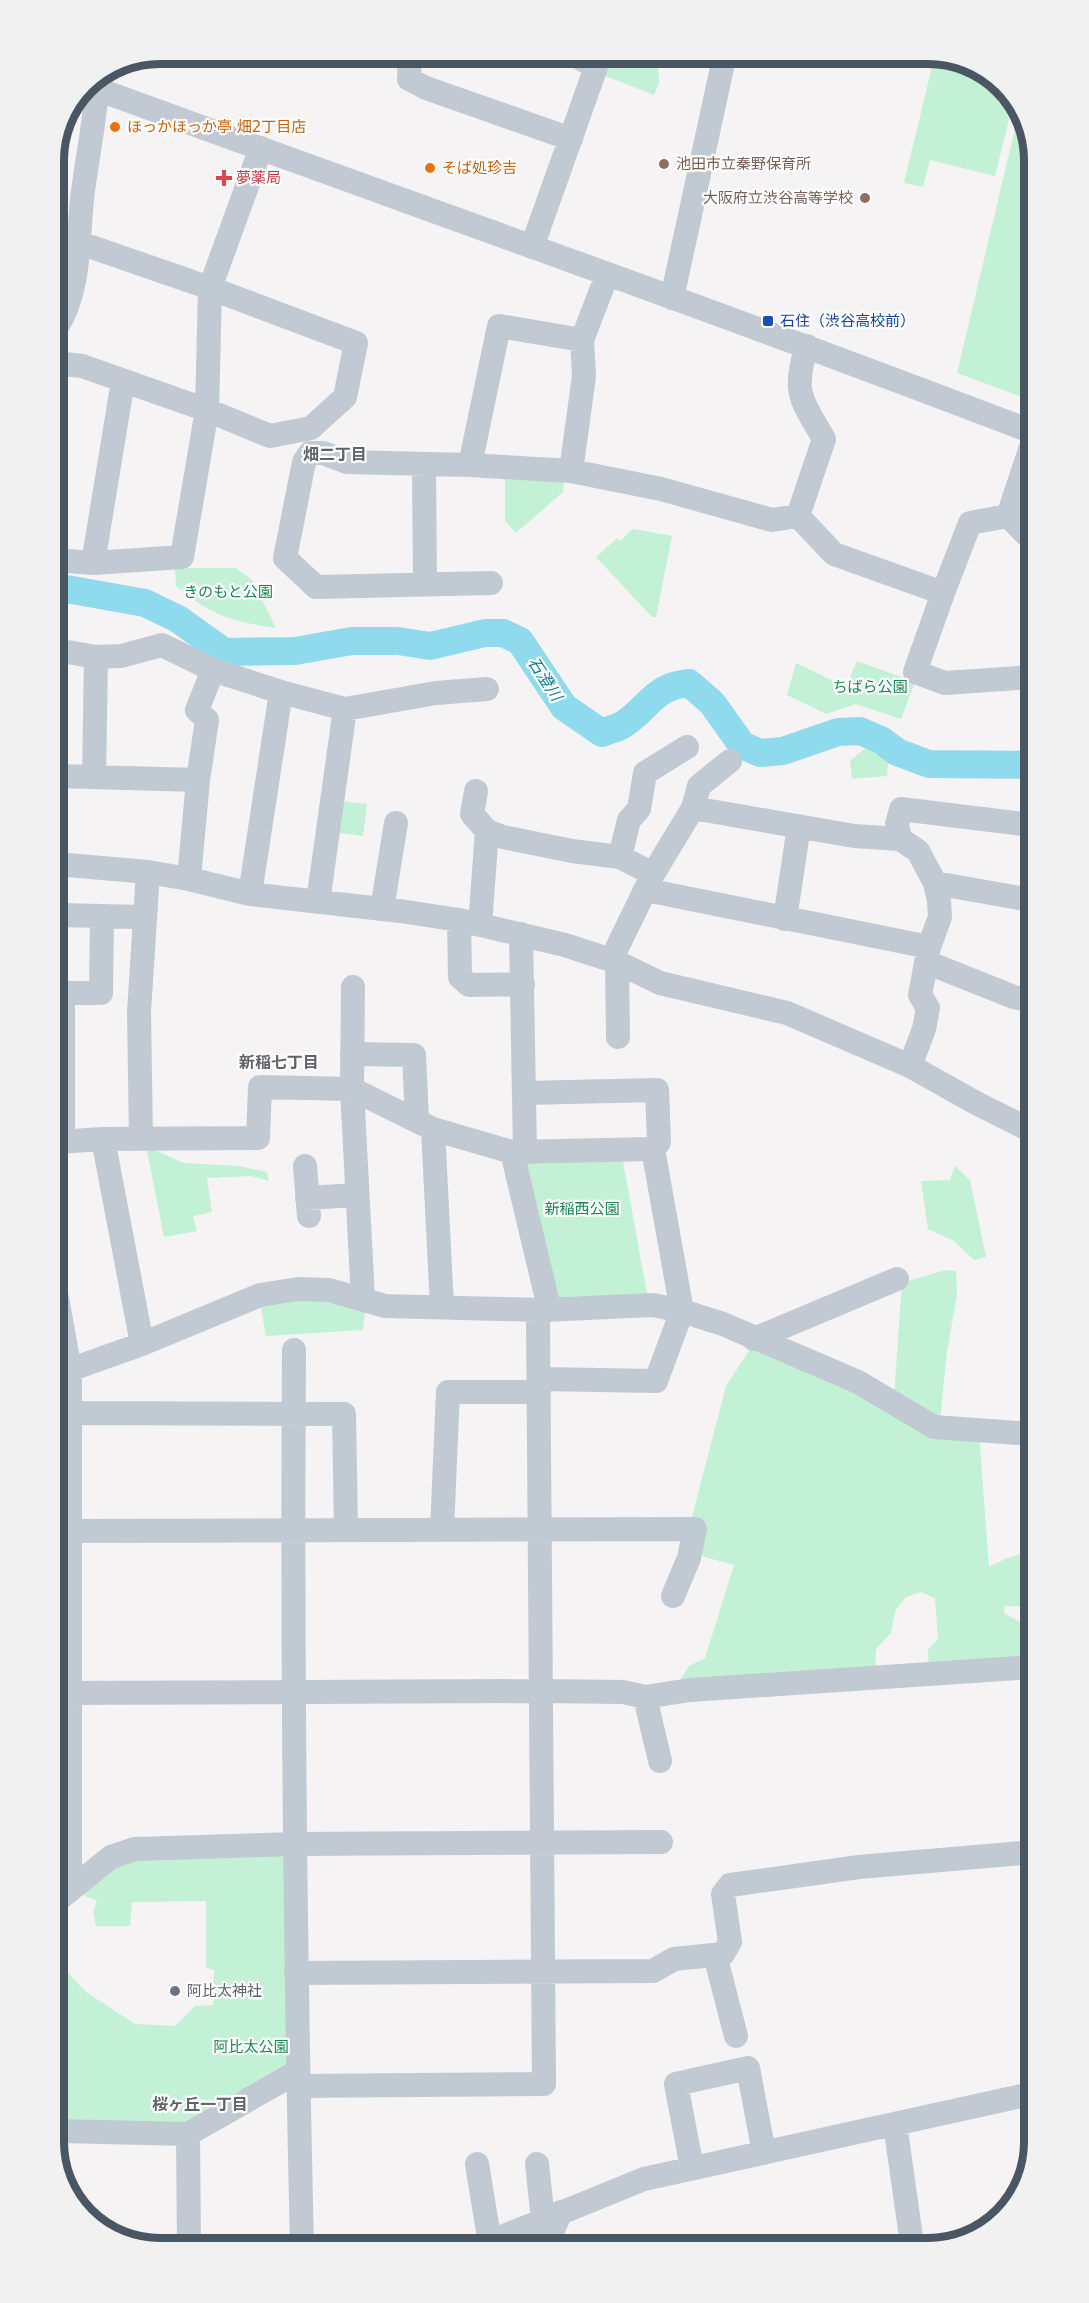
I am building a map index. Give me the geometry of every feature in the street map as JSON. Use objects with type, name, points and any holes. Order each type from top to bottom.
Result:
[{"type":"street","points":[[410,64],[410,79],[426,88],[572,139]]},
{"type":"street","points":[[532,248],[596,67],[591,65]]},
{"type":"street","points":[[672,298],[723,65]]},
{"type":"street","points":[[101,87],[532,248],[807,346],[1024,429]]},
{"type":"street","points":[[65,310],[75,280],[93,93]]},
{"type":"street","points":[[65,561],[93,563],[182,557],[207,410],[210,288],[261,148]]},
{"type":"street","points":[[65,238],[210,288],[356,343],[345,397],[311,428],[270,436],[207,410],[82,366],[65,364]]},
{"type":"street","points":[[571,471],[584,376],[582,340],[607,275]]},
{"type":"street","points":[[470,465],[498,327],[582,340]]},
{"type":"street","points":[[798,516],[824,439],[800,396],[799,370],[807,346]]},
{"type":"street","points":[[93,563],[123,381]]},
{"type":"street","points":[[491,583],[316,587],[285,558],[304,462],[310,453],[323,453],[347,462],[470,465],[571,471],[661,489],[772,519],[798,516]]},
{"type":"street","points":[[424,464],[424,585]]},
{"type":"street","points":[[1008,516],[1024,468]]},
{"type":"street","points":[[798,516],[834,554],[943,593]]},
{"type":"street","points":[[1008,516],[1024,532]]},
{"type":"street","points":[[1008,516],[970,523],[915,672],[945,683],[1024,677]]},
{"type":"street","points":[[65,652],[96,657],[121,656],[162,645],[213,670],[281,692],[345,708],[436,693],[487,689]]},
{"type":"street","points":[[94,777],[96,657]]},
{"type":"street","points":[[189,879],[198,780],[207,720],[197,710],[213,670]]},
{"type":"street","points":[[250,894],[281,692]]},
{"type":"street","points":[[318,903],[345,708]]},
{"type":"street","points":[[620,857],[629,820],[639,809],[645,773],[687,747]]},
{"type":"street","points":[[618,1037],[614,961],[650,882],[693,807],[699,786],[730,761]]},
{"type":"street","points":[[65,776],[198,780]]},
{"type":"street","points":[[476,791],[472,814],[487,831],[502,837],[572,851],[620,857],[650,882],[784,919],[928,954],[1014,997],[1024,999]]},
{"type":"street","points":[[693,807],[855,836],[900,839],[918,851],[935,883],[939,917],[928,954],[920,995],[928,1008],[924,1029],[910,1066]]},
{"type":"street","points":[[900,839],[897,824],[901,809],[1024,824]]},
{"type":"street","points":[[382,909],[396,823]]},
{"type":"street","points":[[784,919],[799,826]]},
{"type":"street","points":[[487,831],[460,977],[469,985],[524,984]]},
{"type":"street","points":[[65,865],[148,872],[189,879],[250,894],[470,922],[565,945],[614,961],[660,983],[787,1013],[910,1066],[1024,1127]]},
{"type":"street","points":[[141,1138],[139,1012],[148,872]]},
{"type":"street","points":[[935,883],[1024,899]]},
{"type":"street","points":[[65,915],[145,917]]},
{"type":"street","points":[[65,993],[101,993],[102,916]]},
{"type":"street","points":[[64,2130],[188,2134],[298,2079],[544,2084],[538,1321],[547,1299],[518,1153],[524,1094],[522,934]]},
{"type":"street","points":[[353,987],[352,1089],[363,1299]]},
{"type":"street","points":[[352,1054],[414,1054],[425,1124],[442,1307]]},
{"type":"street","points":[[65,1142],[141,1138],[258,1138],[260,1087],[352,1089],[425,1124],[518,1153],[653,1149],[659,1142],[657,1090],[524,1094]]},
{"type":"street","points":[[103,1139],[142,1344]]},
{"type":"street","points":[[442,1530],[448,1392],[539,1385],[656,1381],[682,1311],[653,1149]]},
{"type":"street","points":[[305,1166],[308,1207],[357,1195]]},
{"type":"street","points":[[754,1339],[897,1279]]},
{"type":"street","points":[[64,1372],[142,1344],[260,1295],[298,1289],[329,1290],[385,1306],[543,1310],[653,1305],[682,1311],[723,1324],[858,1382],[934,1426],[1024,1433]]},
{"type":"street","points":[[294,1350],[293,1692],[302,2238]]},
{"type":"street","points":[[64,1374],[71,1413],[64,1526]]},
{"type":"street","points":[[71,1413],[344,1414],[346,1529]]},
{"type":"street","points":[[64,1531],[695,1529],[689,1558],[673,1596]]},
{"type":"street","points":[[64,1693],[540,1691],[623,1692],[645,1697],[690,1690],[1024,1668]]},
{"type":"street","points":[[645,1697],[660,1761]]},
{"type":"street","points":[[65,1894],[111,1857],[135,1849],[296,1844],[661,1842]]},
{"type":"street","points":[[64,1848],[65,1894]]},
{"type":"street","points":[[297,1972],[653,1971],[674,1959],[723,1954],[730,1942],[723,1894],[730,1885],[859,1867],[1024,1853]]},
{"type":"street","points":[[715,1955],[736,2036]]},
{"type":"street","points":[[692,2168],[676,2084],[748,2068],[764,2152]]},
{"type":"street","points":[[501,2238],[644,2179],[1024,2095]]},
{"type":"street","points":[[895,2124],[911,2238]]},
{"type":"street","points":[[188,2134],[189,2238]]},
{"type":"street","points":[[477,2164],[484,2238]]},
{"type":"street","points":[[537,2164],[552,2216],[548,2238]]},
{"type":"green space","points":[[602,65],[658,65],[659,83],[654,95],[603,75]]},
{"type":"green space","points":[[932,65],[965,72],[987,84],[1011,112],[995,176],[930,160],[923,187],[904,183]]},
{"type":"green space","points":[[1017,123],[1024,148],[1024,398],[957,373]]},
{"type":"green space","points":[[505,475],[564,481],[563,492],[516,533],[505,521]]},
{"type":"green space","points":[[633,529],[672,536],[656,617],[652,617],[596,557],[617,538],[620,541]]},
{"type":"green space","name":"きのもと公園","points":[[175,568],[236,568],[252,580],[276,628],[234,620],[200,604],[176,586]]},
{"type":"green space","name":"ちばら公園","points":[[857,661],[915,682],[901,719],[855,704],[826,714],[787,695],[796,663],[846,687]]},
{"type":"green space","points":[[868,746],[889,754],[887,776],[852,779],[850,761]]},
{"type":"green space","points":[[340,801],[367,804],[363,836],[335,832]]},
{"type":"green space","points":[[146,1146],[183,1163],[239,1166],[267,1172],[269,1181],[251,1176],[207,1178],[212,1212],[193,1216],[197,1231],[164,1237]]},
{"type":"green space","name":"新稲西公園","points":[[622,1156],[648,1299],[555,1303],[525,1157]]},
{"type":"green space","points":[[955,1166],[970,1180],[986,1257],[974,1260],[954,1241],[928,1229],[921,1181],[950,1180]]},
{"type":"green space","points":[[945,1270],[956,1271],[957,1294],[947,1352],[940,1420],[894,1396],[902,1283]]},
{"type":"green space","points":[[259,1298],[366,1303],[363,1330],[266,1336]]},
{"type":"green space","points":[[752,1346],[979,1433],[989,1567],[1024,1553],[1024,1606],[1005,1606],[1004,1613],[1024,1623],[1024,1663],[929,1671],[928,1649],[938,1639],[935,1598],[921,1592],[906,1597],[895,1611],[891,1633],[876,1649],[875,1671],[677,1685],[689,1666],[705,1658],[734,1565],[694,1554],[691,1521],[726,1386]]},
{"type":"green space","name":"阿比太神社","points":[[284,1855],[289,2072],[179,2125],[69,2119],[64,2110],[64,1968],[86,1992],[135,2024],[175,2026],[195,2006],[213,2005],[214,1970],[206,1968],[206,1901],[132,1902],[130,1926],[96,1926],[93,1912],[97,1901],[79,1893],[123,1860]]},
{"type":"waterway","name":"石澄川","points":[[65,589],[145,603],[178,619],[224,652],[295,651],[352,641],[398,641],[430,646],[485,633],[503,633],[520,641],[564,707],[602,733],[624,724],[659,693],[677,685],[689,683],[712,703],[742,745],[760,753],[783,751],[838,732],[860,731],[881,740],[897,752],[929,764],[1024,765]]},
{"type":"place","name":"ほっかほっか亭 畑2丁目店","points":[[115,127]]},
{"type":"place","name":"池田市立秦野保育所","points":[[664,164]]},
{"type":"place","name":"そば処珍吉","points":[[430,168]]},
{"type":"place","name":"夢薬局","points":[[224,178]]},
{"type":"place","name":"大阪府立渋谷高等学校","points":[[865,198]]},
{"type":"place","name":"石住（渋谷高校前）","points":[[768,321]]},
{"type":"place","name":"阿比太神社","points":[[175,1991]]},
{"type":"district","name":"畑二丁目","points":[[335,454]]},
{"type":"district","name":"新稲七丁目","points":[[279,1062]]},
{"type":"district","name":"桜ヶ丘一丁目","points":[[200,2104]]},
{"type":"park label","name":"阿比太公園","points":[[251,2047]]}]
